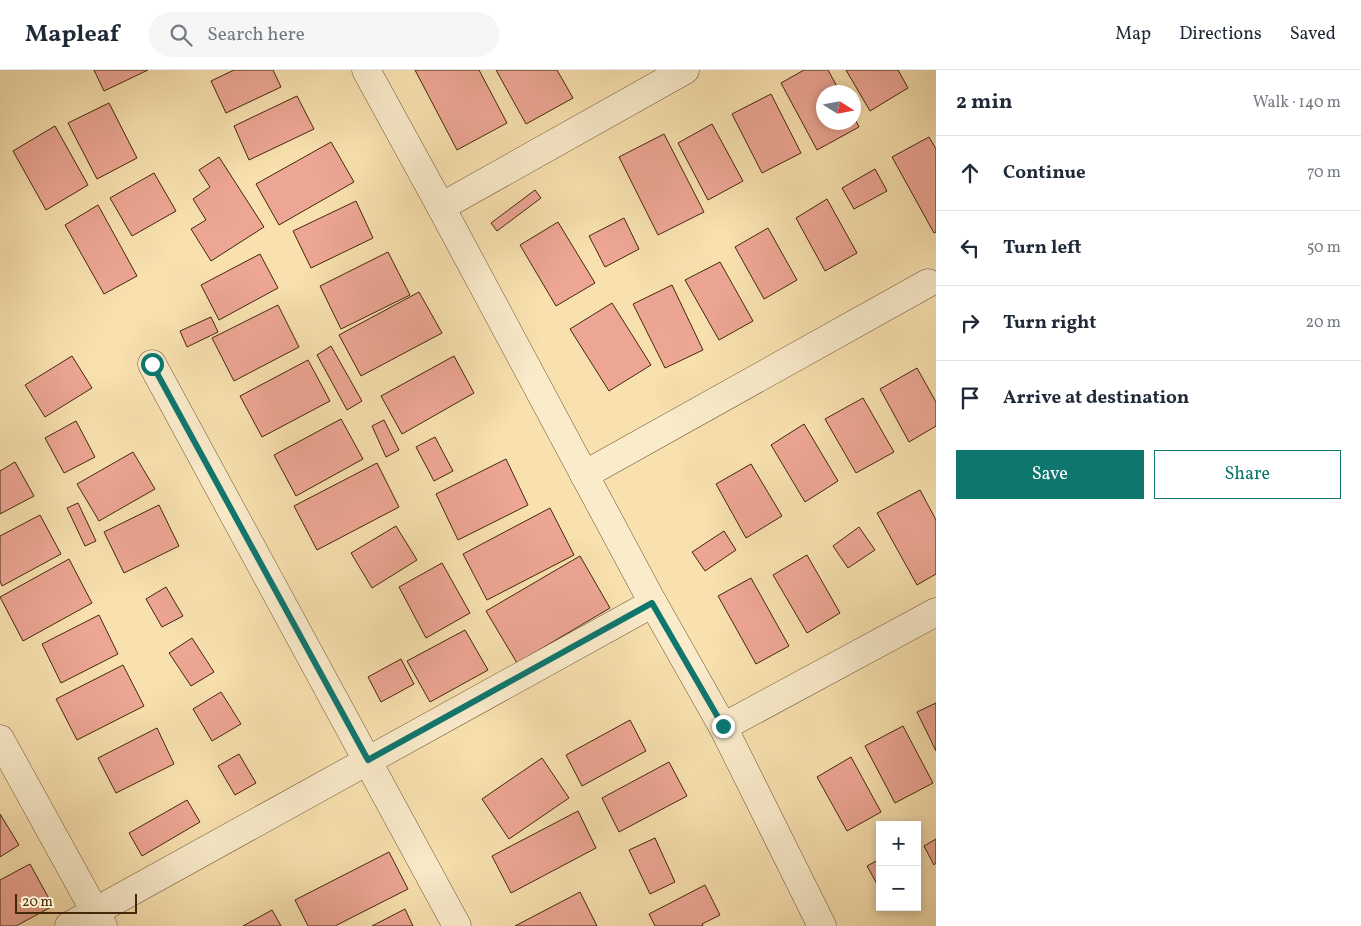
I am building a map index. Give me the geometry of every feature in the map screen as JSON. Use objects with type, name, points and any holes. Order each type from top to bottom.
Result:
[{"type":"street","points":[[366,70],[652,603],[723,726],[822,926]]},
{"type":"street","points":[[441,207],[685,70]]},
{"type":"street","points":[[584,475],[928,283]]},
{"type":"street","points":[[152,364],[457,926]]},
{"type":"street","points":[[69,926],[99,919],[368,760],[652,603]]},
{"type":"street","points":[[723,726],[936,612]]},
{"type":"street","points":[[0,739],[99,919]]},
{"type":"building","points":[[94,70],[148,70],[104,91]]},
{"type":"building","points":[[234,70],[273,70],[281,87],[226,113],[211,81]]},
{"type":"building","points":[[415,70],[479,70],[507,123],[457,150]]},
{"type":"building","points":[[496,70],[557,70],[573,98],[526,124]]},
{"type":"building","points":[[804,70],[828,70],[836,85],[816,85],[816,130],[854,130],[817,150],[781,83]]},
{"type":"building","points":[[846,70],[898,70],[908,88],[870,111],[861,96],[861,85],[855,85]]},
{"type":"building","points":[[771,94],[801,153],[762,173],[732,114]]},
{"type":"building","points":[[297,96],[314,129],[249,160],[234,126]]},
{"type":"building","points":[[109,103],[137,158],[97,179],[68,123]]},
{"type":"building","points":[[712,124],[743,181],[708,200],[678,143]]},
{"type":"building","points":[[55,126],[88,185],[46,210],[13,151]]},
{"type":"building","points":[[664,134],[704,212],[658,235],[619,157]]},
{"type":"building","points":[[929,137],[936,149],[936,232],[934,233],[892,157]]},
{"type":"building","points":[[331,142],[354,182],[279,225],[256,184]]},
{"type":"building","points":[[219,157],[264,227],[211,261],[191,229],[206,220],[193,199],[210,187],[199,170]]},
{"type":"building","points":[[875,169],[887,191],[854,209],[842,188]]},
{"type":"building","points":[[154,173],[176,211],[132,236],[110,198]]},
{"type":"building","points":[[535,190],[541,198],[497,231],[491,223]]},
{"type":"building","points":[[827,199],[857,253],[825,271],[796,218]]},
{"type":"building","points":[[356,201],[373,238],[311,268],[293,231]]},
{"type":"building","points":[[98,205],[137,276],[104,294],[65,225]]},
{"type":"building","points":[[624,218],[639,249],[605,267],[589,236]]},
{"type":"building","points":[[558,222],[595,283],[556,306],[520,245]]},
{"type":"building","points":[[768,228],[797,280],[764,299],[735,247]]},
{"type":"building","points":[[388,252],[410,295],[341,329],[320,286]]},
{"type":"building","points":[[260,254],[278,288],[219,320],[201,285]]},
{"type":"building","points":[[720,262],[753,321],[719,340],[685,280]]},
{"type":"building","points":[[672,285],[703,350],[665,368],[633,304]]},
{"type":"building","points":[[419,292],[442,333],[361,376],[339,335]]},
{"type":"building","points":[[612,303],[651,365],[609,391],[570,329]]},
{"type":"building","points":[[278,305],[299,347],[234,381],[212,338]]},
{"type":"building","points":[[211,317],[218,332],[187,347],[180,331]]},
{"type":"building","points":[[331,346],[362,401],[347,410],[317,355]]},
{"type":"building","points":[[72,356],[92,388],[45,417],[25,385]]},
{"type":"building","points":[[454,356],[474,393],[402,434],[381,396]]},
{"type":"building","points":[[308,360],[330,401],[262,437],[240,396]]},
{"type":"building","points":[[917,368],[936,402],[936,426],[909,442],[880,389]]},
{"type":"building","points":[[863,398],[894,452],[856,473],[825,419]]},
{"type":"building","points":[[341,419],[363,459],[296,496],[274,455]]},
{"type":"building","points":[[384,420],[399,450],[386,457],[372,426]]},
{"type":"building","points":[[76,421],[95,457],[64,473],[45,438]]},
{"type":"building","points":[[804,424],[838,481],[805,502],[771,445]]},
{"type":"building","points":[[435,437],[453,471],[434,481],[416,447]]},
{"type":"building","points":[[133,452],[155,489],[99,521],[77,484]]},
{"type":"building","points":[[506,459],[528,505],[458,540],[436,494]]},
{"type":"building","points":[[15,462],[34,496],[0,514],[0,471]]},
{"type":"building","points":[[377,463],[399,507],[317,550],[294,506]]},
{"type":"building","points":[[751,464],[782,516],[746,538],[716,484]]},
{"type":"building","points":[[920,490],[936,520],[936,574],[917,585],[877,513]]},
{"type":"building","points":[[78,503],[96,541],[85,546],[67,508]]},
{"type":"building","points":[[159,505],[179,546],[124,573],[104,532]]},
{"type":"building","points":[[550,508],[574,555],[487,600],[463,554]]},
{"type":"building","points":[[40,515],[61,554],[2,586],[0,581],[0,536]]},
{"type":"building","points":[[396,526],[417,560],[372,588],[351,553]]},
{"type":"building","points":[[859,527],[875,550],[848,568],[833,546]]},
{"type":"building","points":[[724,531],[736,550],[705,571],[692,552]]},
{"type":"building","points":[[807,555],[840,613],[807,633],[773,575]]},
{"type":"building","points":[[580,556],[610,608],[517,663],[486,611]]},
{"type":"building","points":[[69,559],[92,603],[23,641],[0,597]]},
{"type":"building","points":[[442,563],[470,613],[426,638],[399,587]]},
{"type":"building","points":[[751,578],[789,646],[756,664],[718,596]]},
{"type":"building","points":[[166,587],[183,616],[162,627],[146,599]]},
{"type":"building","points":[[99,615],[118,654],[61,683],[42,644]]},
{"type":"building","points":[[465,630],[488,670],[430,702],[407,661]]},
{"type":"building","points":[[192,638],[214,672],[191,686],[169,653]]},
{"type":"building","points":[[401,659],[414,684],[381,702],[368,677]]},
{"type":"building","points":[[123,665],[144,706],[77,740],[56,699]]},
{"type":"building","points":[[221,692],[241,724],[212,741],[193,709]]},
{"type":"building","points":[[936,703],[936,751],[917,712]]},
{"type":"building","points":[[630,720],[646,751],[582,786],[566,755]]},
{"type":"building","points":[[903,726],[933,783],[895,803],[865,746]]},
{"type":"building","points":[[157,728],[174,764],[116,793],[98,758]]},
{"type":"building","points":[[239,754],[256,783],[235,795],[218,766]]},
{"type":"building","points":[[851,757],[881,812],[847,831],[817,777]]},
{"type":"building","points":[[542,758],[569,798],[509,839],[482,799]]},
{"type":"building","points":[[669,762],[687,796],[619,832],[602,798]]},
{"type":"building","points":[[187,800],[200,822],[142,856],[129,833]]},
{"type":"building","points":[[578,811],[596,848],[511,893],[492,856]]},
{"type":"building","points":[[0,814],[19,845],[0,857]]},
{"type":"building","points":[[655,838],[675,882],[650,894],[629,850]]},
{"type":"building","points":[[936,839],[936,863],[934,865],[924,846]]},
{"type":"building","points":[[389,852],[408,889],[335,926],[308,926],[295,900]]},
{"type":"building","points":[[876,861],[876,882],[867,866]]},
{"type":"building","points":[[30,864],[53,906],[16,926],[0,926],[0,880]]},
{"type":"building","points":[[705,885],[720,915],[702,924],[703,926],[655,926],[649,914]]},
{"type":"building","points":[[580,892],[597,926],[515,926]]},
{"type":"building","points":[[405,909],[413,926],[372,926]]},
{"type":"building","points":[[272,910],[281,926],[243,926]]},
{"type":"route","points":[[152,364],[368,760],[652,603],[723,726]]}]
